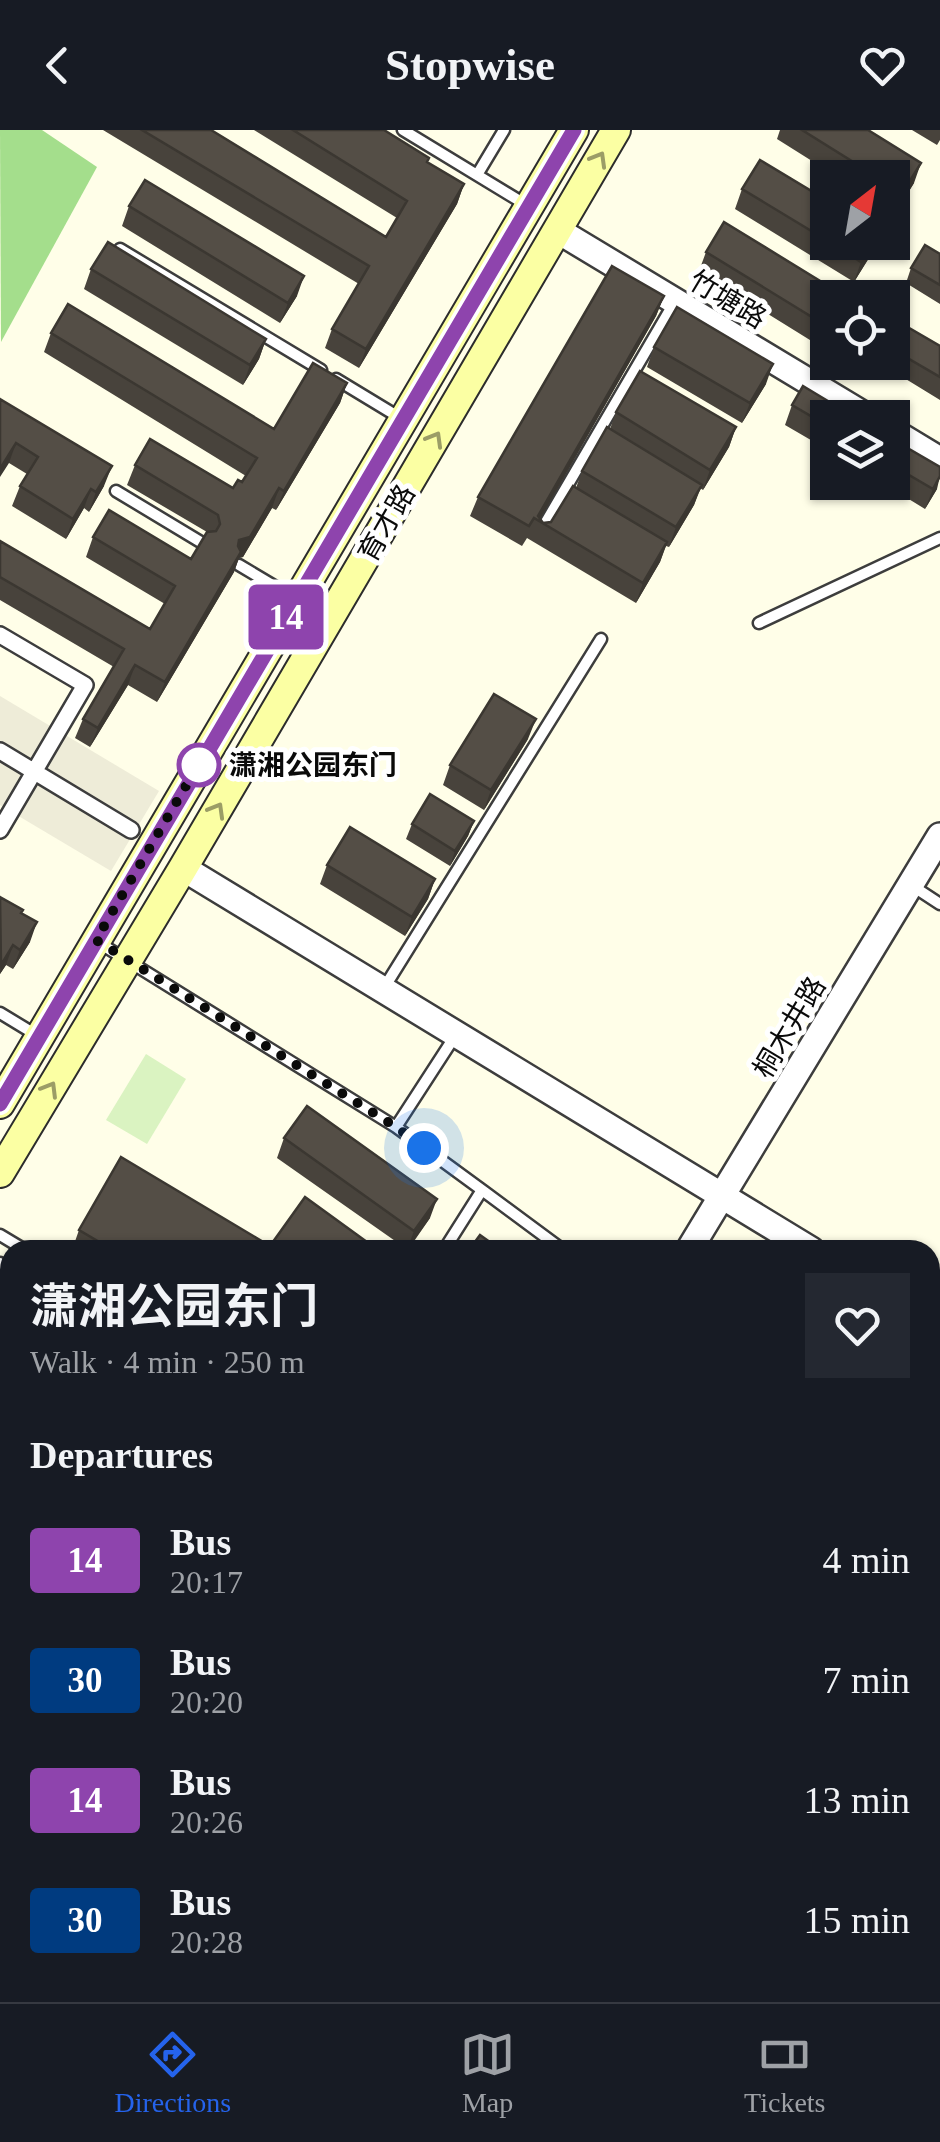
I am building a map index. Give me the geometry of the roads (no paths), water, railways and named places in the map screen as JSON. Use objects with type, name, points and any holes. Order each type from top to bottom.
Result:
[{"type":"main road","name":"育才路","points":[[0,1104],[574,130]]},
{"type":"main road","name":"育才路","points":[[0,1172],[616,130]]},
{"type":"street","name":"竹塘路","points":[[558,230],[839,400]]},
{"type":"street","points":[[910,442],[940,460]]},
{"type":"street","points":[[0,635],[85,685],[0,830]]},
{"type":"street","points":[[0,751],[131,830]]},
{"type":"street","name":"桐木井路","points":[[695,1240],[940,836]]},
{"type":"street","points":[[183,868],[794,1240]]},
{"type":"lane","points":[[404,130],[529,207]]},
{"type":"lane","points":[[477,175],[504,130]]},
{"type":"lane","points":[[120,249],[403,419]]},
{"type":"lane","points":[[539,536],[675,302]]},
{"type":"lane","points":[[632,375],[647,384]]},
{"type":"lane","points":[[596,436],[612,444]]},
{"type":"lane","points":[[116,492],[204,544]]},
{"type":"lane","points":[[563,494],[580,504]]},
{"type":"lane","points":[[759,623],[940,538]]},
{"type":"lane","points":[[238,565],[296,599]]},
{"type":"lane","points":[[384,989],[601,639]]},
{"type":"lane","points":[[910,885],[940,904]]},
{"type":"lane","points":[[96,940],[396,1127],[550,1240]]},
{"type":"lane","points":[[0,1013],[39,1037]]},
{"type":"lane","points":[[396,1127],[457,1034]]},
{"type":"lane","points":[[450,1240],[482,1190]]},
{"type":"place","name":"潇湘公园东门","points":[[199,765]]}]
